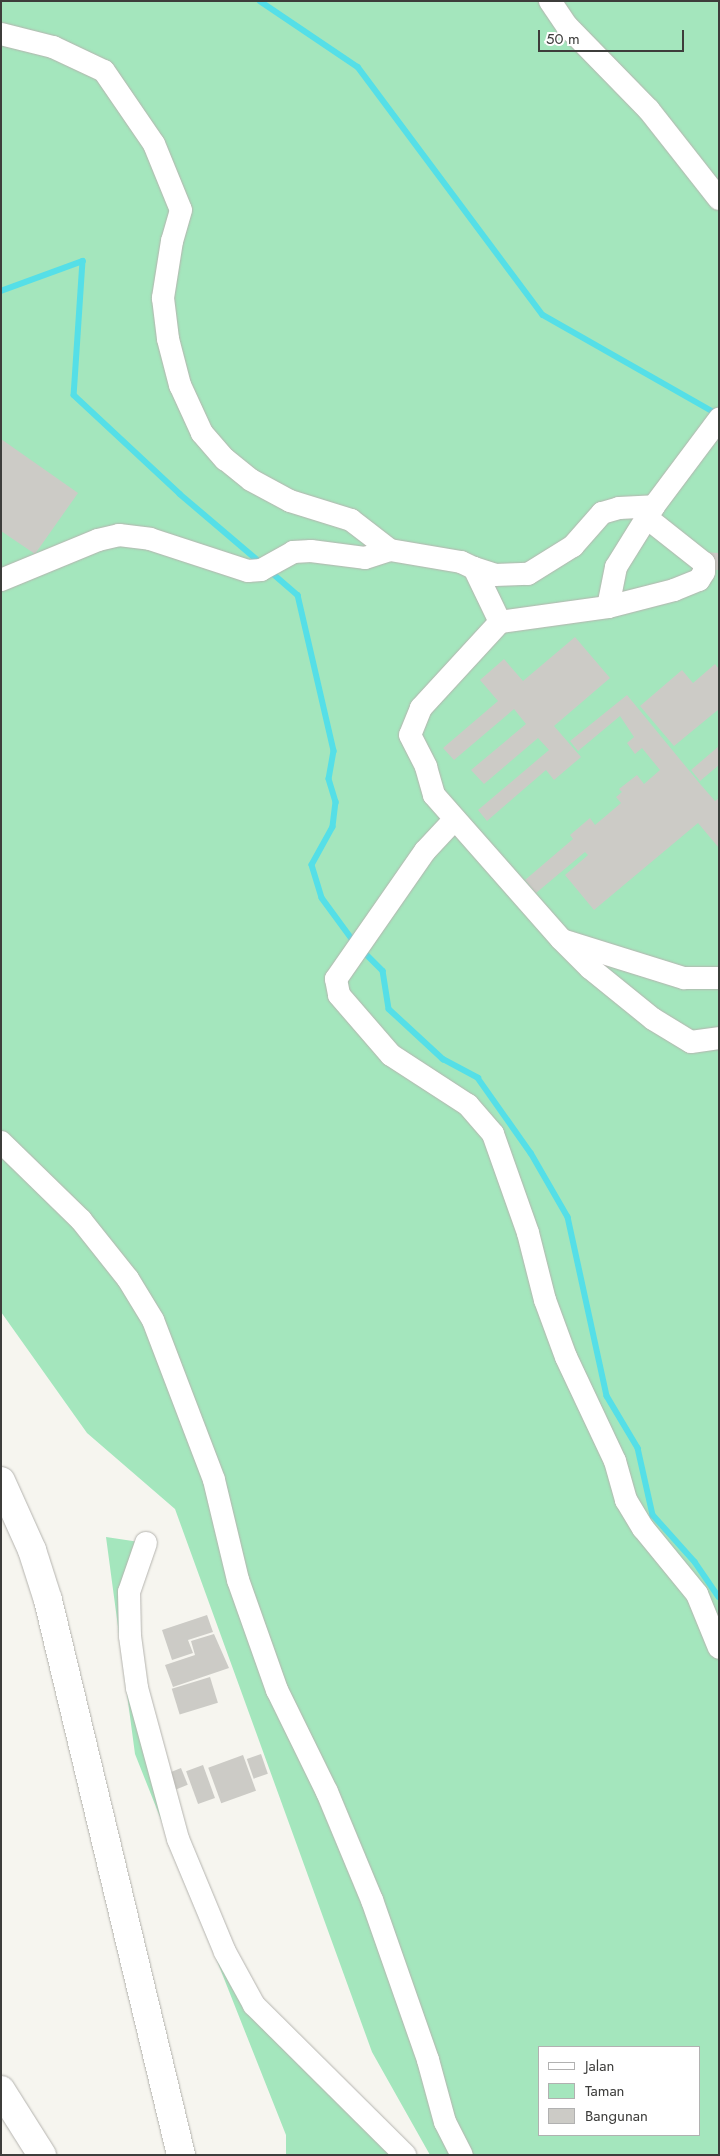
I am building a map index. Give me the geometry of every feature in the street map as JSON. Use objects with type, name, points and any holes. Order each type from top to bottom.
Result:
[{"type":"highway","points":[[1,1481],[32,1550],[48,1600],[181,2155]]},
{"type":"highway","points":[[1,2090],[42,2155]]},
{"type":"lane","points":[[550,1],[567,26],[649,110],[719,199]]},
{"type":"lane","points":[[1,34],[54,47],[104,72],[154,144],[181,210],[172,241],[163,298],[168,339],[180,385],[202,433],[225,459],[251,480],[290,501],[351,520],[390,550]]},
{"type":"lane","points":[[608,606],[616,567],[650,512],[719,419]]},
{"type":"lane","points":[[1,580],[98,540],[119,535],[150,539],[248,571],[261,570],[293,552],[311,551],[365,558],[390,550],[461,562],[495,575],[528,574],[547,564],[573,546],[602,513],[619,508],[650,512],[704,563],[704,572],[699,580],[674,590],[608,606],[500,622],[421,708],[410,735],[426,767],[434,795],[454,820],[561,939],[590,968],[653,1019],[691,1042],[719,1038]]},
{"type":"lane","points":[[474,568],[500,622]]},
{"type":"lane","points":[[454,820],[425,851],[336,979],[339,995],[391,1055],[468,1105],[493,1134],[528,1233],[544,1300],[566,1357],[615,1461],[626,1500],[643,1528],[697,1594],[719,1648]]},
{"type":"lane","points":[[561,939],[684,978],[719,978]]},
{"type":"lane","points":[[1,1142],[81,1220],[128,1279],[153,1320],[214,1480],[238,1580],[277,1690],[327,1792],[372,1900],[428,2060],[445,2122],[462,2155]]},
{"type":"lane","points":[[146,1543],[129,1592],[130,1636],[137,1688],[178,1839],[224,1952],[254,2005],[405,2155]]},
{"type":"green space","points":[[1,1],[719,1],[719,2155],[430,2155],[372,2052],[175,1509],[87,1433],[1,1312]]},
{"type":"green space","points":[[106,1537],[146,1543],[134,1571],[148,1734],[254,2005],[405,2155],[286,2155],[286,2135],[135,1754]]},
{"type":"building","points":[[1,439],[78,493],[35,554],[1,531]]},
{"type":"building","points":[[701,552],[719,553],[718,570],[700,569]]},
{"type":"building","points":[[575,637],[610,678],[554,726],[581,757],[554,780],[546,770],[487,821],[478,810],[549,750],[538,738],[484,784],[471,770],[526,724],[514,709],[454,760],[443,748],[498,701],[480,680],[504,659],[523,681]]},
{"type":"building","points":[[715,664],[719,669],[719,709],[674,746],[640,706],[682,670],[693,683]]},
{"type":"building","points":[[627,695],[715,801],[719,798],[719,848],[698,823],[594,910],[565,875],[588,855],[585,852],[536,893],[525,880],[573,839],[570,835],[590,818],[595,825],[621,803],[616,797],[622,792],[619,789],[637,775],[644,784],[660,770],[642,748],[635,754],[627,743],[634,737],[620,716],[578,751],[570,741]]},
{"type":"building","points":[[719,746],[719,765],[700,781],[691,770]]},
{"type":"building","points":[[207,1615],[213,1632],[188,1640],[193,1653],[172,1660],[162,1630]]},
{"type":"building","points":[[214,1634],[229,1668],[173,1687],[165,1665],[195,1655],[191,1641]]},
{"type":"building","points":[[210,1677],[218,1703],[180,1715],[172,1689]]},
{"type":"building","points":[[261,1754],[268,1774],[254,1779],[247,1759]]},
{"type":"building","points":[[243,1755],[256,1791],[221,1803],[208,1768]]},
{"type":"building","points":[[203,1765],[215,1798],[198,1804],[186,1771]]},
{"type":"building","points":[[181,1768],[188,1785],[175,1790],[168,1773]]},
{"type":"waterway","points":[[260,1],[358,67],[543,315],[717,414]]},
{"type":"waterway","points":[[1,291],[83,261],[74,395],[180,494],[261,563]]},
{"type":"waterway","points":[[270,571],[298,595],[334,751],[329,779],[336,802],[333,827],[312,865],[322,898],[355,943]]},
{"type":"waterway","points":[[361,949],[383,971],[389,1009],[443,1059],[478,1078],[531,1153],[568,1217],[607,1396],[638,1448],[653,1515],[695,1562],[719,1597]]}]
